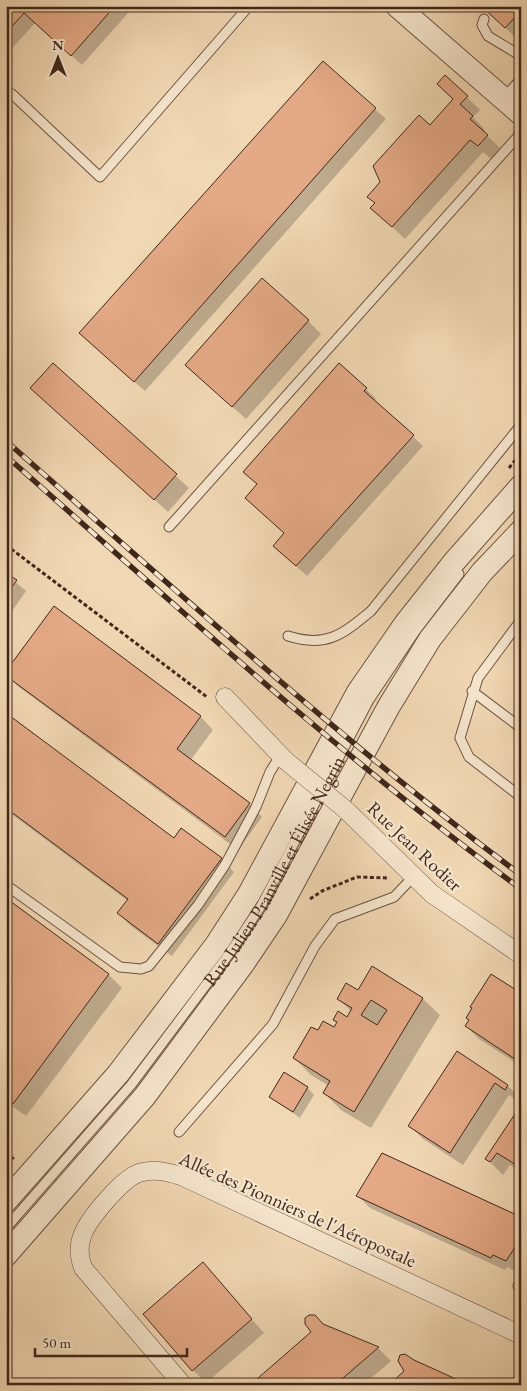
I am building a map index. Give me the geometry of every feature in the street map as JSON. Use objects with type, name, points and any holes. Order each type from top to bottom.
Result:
[{"type":"street","points":[[397,6],[521,114]]},
{"type":"street","name":"Rue Julien Pranville et Élisée Negrin","points":[[6,1201],[118,1074],[216,945],[249,894],[358,692],[405,624],[454,562],[521,486]]},
{"type":"street","name":"Rue Julien Pranville et Élisée Negrin","points":[[6,1255],[145,1096],[243,964],[276,915],[388,706],[430,639],[482,572],[514,523]]},
{"type":"street","name":"Rue Jean Rodier","points":[[225,696],[283,758],[346,810],[413,877],[450,908],[521,956]]},
{"type":"street","name":"Allée des Pionniers de l'Aéropostale","points":[[183,1385],[82,1268],[80,1258],[82,1235],[90,1221],[131,1177],[152,1170],[180,1176],[521,1335]]},
{"type":"lane","points":[[6,99],[12,94],[100,177],[249,6]]},
{"type":"lane","points":[[484,19],[484,31],[488,36],[521,56]]},
{"type":"lane","points":[[503,99],[521,79]]},
{"type":"lane","points":[[170,527],[521,133]]},
{"type":"lane","points":[[288,636],[306,641],[320,641],[353,626],[370,610],[521,425]]},
{"type":"lane","name":"Rue Julien Pranville et Élisée Negrin","points":[[514,523],[521,501]]},
{"type":"lane","name":"Rue Julien Pranville et Élisée Negrin","points":[[6,1228],[131,1085],[229,954],[261,906],[369,700],[416,630],[462,569]]},
{"type":"lane","points":[[521,620],[478,678],[472,691],[460,738],[469,757],[521,797]]},
{"type":"lane","points":[[369,700],[405,624]]},
{"type":"lane","points":[[472,691],[521,728]]},
{"type":"lane","points":[[6,885],[120,967],[141,969],[149,966],[198,905],[225,865],[256,807],[270,772],[283,758]]},
{"type":"lane","points":[[179,1132],[273,1024],[315,946],[335,919],[394,897],[413,877]]},
{"type":"path","points":[[6,545],[208,698],[225,696]]},
{"type":"path","points":[[305,903],[322,891],[357,877],[413,877]]},
{"type":"building","points":[[6,6],[115,6],[71,56],[24,13],[6,33]]},
{"type":"building","points":[[481,6],[521,6],[521,11],[505,28]]},
{"type":"building","points":[[323,61],[376,108],[134,382],[79,333]]},
{"type":"building","points":[[445,75],[468,96],[460,104],[473,116],[470,119],[488,135],[478,146],[470,140],[392,227],[370,208],[375,203],[367,197],[380,182],[373,166],[419,115],[430,125],[453,99],[437,84]]},
{"type":"building","points":[[262,278],[309,320],[232,407],[185,365]]},
{"type":"building","points":[[53,363],[177,474],[154,500],[30,388]]},
{"type":"building","points":[[339,363],[367,388],[364,391],[414,435],[296,566],[273,546],[284,533],[245,498],[257,484],[243,472]]},
{"type":"building","points":[[6,573],[17,580],[6,595]]},
{"type":"building","points":[[54,606],[201,716],[177,749],[250,803],[225,837],[6,676],[6,671]]},
{"type":"building","points":[[6,713],[174,838],[181,828],[222,858],[158,944],[117,913],[128,899],[6,808]]},
{"type":"building","points":[[6,898],[109,974],[13,1104],[6,1099]]},
{"type":"building","points":[[372,966],[423,998],[354,1112],[323,1093],[330,1081],[293,1058],[311,1027],[318,1030],[323,1021],[334,1027],[337,1022],[333,1020],[338,1011],[347,1017],[352,1008],[337,999],[346,983],[358,990]],"holes":[[[371,1000],[387,1010],[377,1025],[361,1015]]]},
{"type":"building","points":[[491,974],[521,993],[521,1063],[465,1026],[469,1020],[466,1018],[472,1008],[470,1007]]},
{"type":"building","points":[[457,1051],[508,1085],[505,1090],[495,1083],[450,1153],[408,1126]]},
{"type":"building","points":[[284,1072],[308,1087],[293,1112],[269,1097]]},
{"type":"building","points":[[519,1108],[521,1109],[521,1168],[497,1153],[490,1162],[485,1159]]},
{"type":"building","points":[[382,1153],[521,1217],[521,1238],[506,1261],[493,1255],[491,1258],[356,1196]]},
{"type":"building","points":[[203,1262],[252,1319],[192,1371],[143,1314]]},
{"type":"building","points":[[309,1315],[315,1315],[323,1324],[379,1347],[335,1385],[250,1385],[311,1332],[305,1324],[305,1318]]},
{"type":"building","points":[[405,1354],[469,1385],[389,1385],[404,1371],[398,1361],[400,1355]]},
{"type":"railway","points":[[6,441],[324,718],[454,824],[521,875]]},
{"type":"railway","points":[[6,456],[323,733],[521,889]]}]
